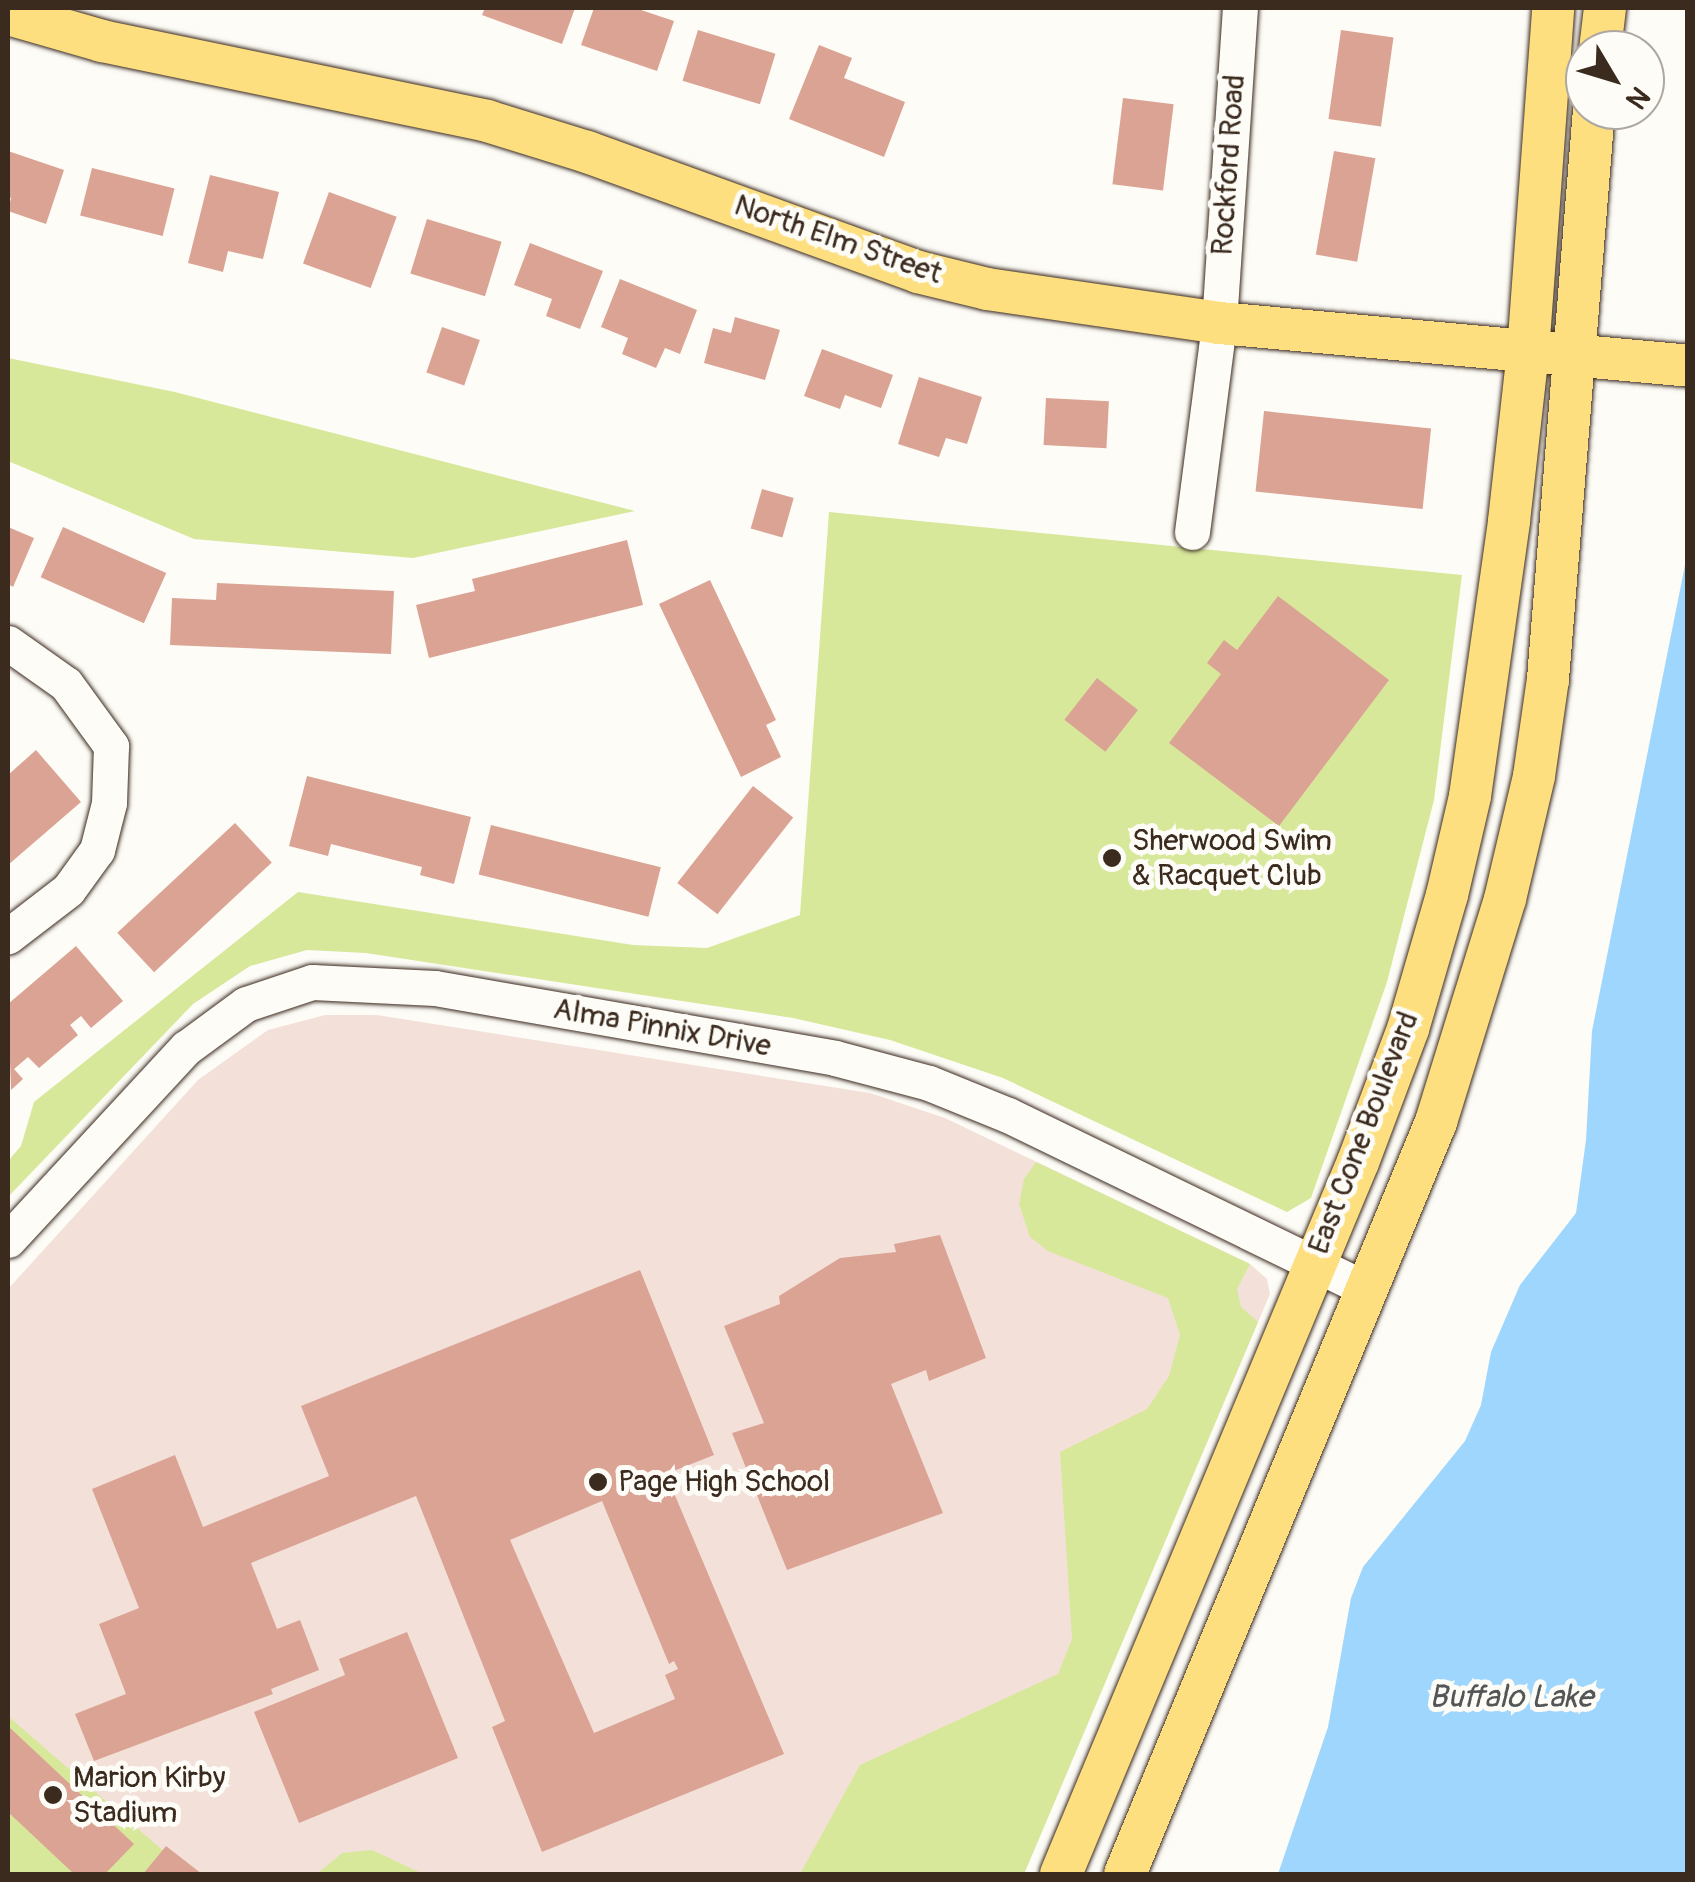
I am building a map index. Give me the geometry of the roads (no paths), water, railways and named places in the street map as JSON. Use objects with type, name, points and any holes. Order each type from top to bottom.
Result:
[{"type":"main road","name":"East Cone Boulevard","points":[[1060,1874],[1358,1162],[1408,1029],[1470,796],[1491,663],[1528,352],[1553,8]]},
{"type":"main road","name":"North Elm Street","points":[[8,14],[102,42],[487,121],[587,152],[918,272],[1089,307],[1219,323],[1688,366]]},
{"type":"main road","name":"East Cone Boulevard","points":[[1125,1874],[1369,1290],[1472,1016],[1534,776],[1548,679],[1592,130]]},
{"type":"street","name":"Rockford Road","points":[[1192,532],[1219,323],[1240,8]]},
{"type":"street","points":[[8,644],[66,684],[111,746],[109,803],[97,850],[68,890],[8,936]]},
{"type":"street","name":"Alma Pinnix Drive","points":[[8,1240],[186,1048],[246,1004],[312,982],[435,988],[835,1058],[930,1083],[1008,1115],[1369,1290]]},
{"type":"water","name":"Buffalo Lake","points":[[1687,555],[1687,1874],[1278,1874],[1328,1727],[1351,1598],[1363,1567],[1465,1441],[1481,1405],[1491,1352],[1520,1285],[1576,1213],[1586,1140],[1592,1031]]},
{"type":"place","name":"Sherwood Swim & Racquet Club","points":[[1112,858]]},
{"type":"place","name":"Page High School","points":[[598,1482]]},
{"type":"place","name":"Marion Kirby Stadium","points":[[53,1795]]}]
